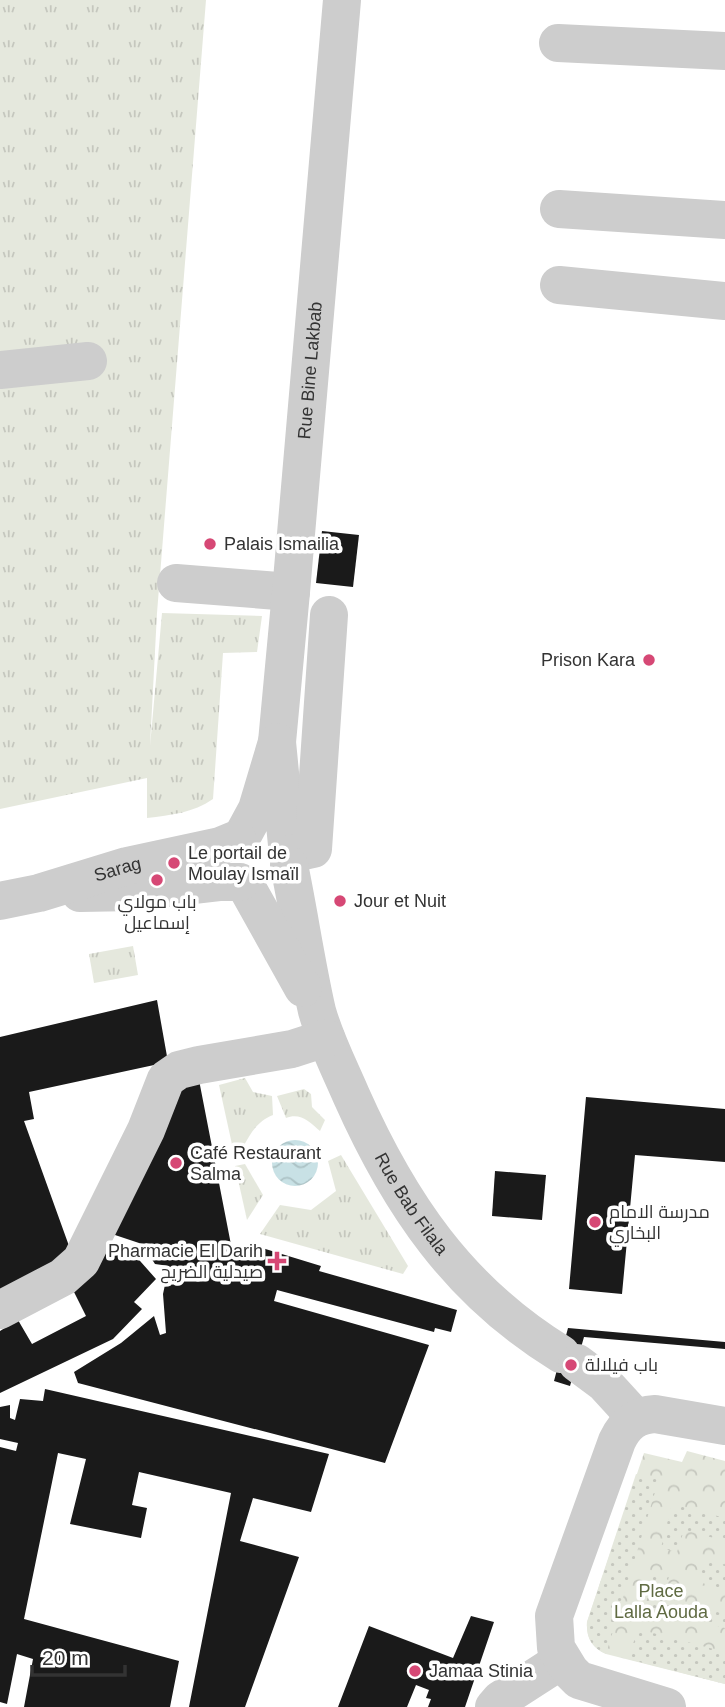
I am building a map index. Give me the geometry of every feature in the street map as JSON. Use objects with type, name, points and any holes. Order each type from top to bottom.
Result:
[{"type":"street","name":"Rue Bine Lakbab","points":[[276,742],[292,592],[342,0]]},
{"type":"street","points":[[558,43],[725,51]]},
{"type":"street","points":[[559,209],[725,220]]},
{"type":"street","points":[[559,285],[725,301]]},
{"type":"street","points":[[0,370],[88,361]]},
{"type":"street","points":[[176,583],[292,592]]},
{"type":"street","points":[[289,855],[313,849],[329,615]]},
{"type":"street","points":[[241,836],[263,828],[273,831],[289,855],[286,874],[273,887],[264,889],[243,884],[230,866],[229,857],[241,836],[257,809],[276,742]]},
{"type":"street","name":"Rue Bab Filala","points":[[276,742],[289,855],[322,1025]]},
{"type":"street","name":"Sarag","points":[[0,901],[40,893],[127,866],[220,846],[241,836]]},
{"type":"street","name":"Rue Bab Filala","points":[[243,884],[322,1025],[372,1143],[423,1227],[492,1303],[531,1336],[604,1383],[636,1418]]},
{"type":"street","name":"Sarag","points":[[40,893],[135,892],[243,884]]},
{"type":"street","points":[[175,888],[206,898],[241,921],[290,968]]},
{"type":"street","points":[[0,1310],[63,1277],[81,1261],[146,1130],[166,1079],[189,1067],[292,1049],[322,1025]]},
{"type":"street","points":[[667,1707],[579,1680],[562,1660],[556,1648],[554,1616],[617,1440],[628,1423],[636,1418],[654,1414],[725,1426]]},
{"type":"street","points":[[494,1707],[500,1700],[562,1660]]},
{"type":"green space","points":[[0,0],[206,0],[157,613],[150,746],[162,613],[262,616],[257,652],[223,653],[213,799],[182,813],[147,818],[147,778],[0,809]]},
{"type":"green space","points":[[133,946],[138,975],[94,983],[89,954]]},
{"type":"green space","points":[[245,1078],[253,1092],[272,1096],[273,1115],[255,1128],[243,1147],[233,1149],[219,1085]]},
{"type":"green space","points":[[304,1089],[311,1094],[312,1107],[325,1120],[320,1131],[300,1117],[286,1118],[277,1096]]},
{"type":"green space","points":[[341,1155],[408,1266],[403,1274],[260,1234],[280,1205],[311,1210],[336,1191],[328,1161]]},
{"type":"green space","points":[[245,1164],[263,1195],[247,1220],[235,1166]]},
{"type":"green space","name":"Place Lalla Aouda","points":[[687,1451],[725,1461],[725,1684],[606,1654],[591,1642],[588,1633],[587,1622],[644,1453],[682,1462]]},
{"type":"green space","points":[[636,1474],[659,1479],[606,1654],[591,1642],[587,1622]]},
{"type":"green space","points":[[672,1504],[725,1518],[725,1541],[684,1530],[677,1552],[661,1548]]},
{"type":"green space","points":[[705,1560],[725,1565],[725,1589],[698,1582]]},
{"type":"green space","points":[[654,1572],[669,1576],[664,1598],[725,1614],[725,1628],[645,1607]]},
{"type":"green space","points":[[638,1629],[725,1652],[725,1684],[628,1659]]},
{"type":"water","points":[[295,1140],[312,1146],[318,1163],[312,1180],[295,1186],[278,1180],[272,1163],[278,1146]]},
{"type":"building","points":[[322,531],[359,535],[353,587],[316,583]]},
{"type":"building","points":[[157,1000],[168,1062],[29,1092],[34,1119],[24,1121],[73,1257],[0,1291],[0,1037]]},
{"type":"building","points":[[199,1080],[233,1255],[244,1260],[249,1244],[321,1266],[319,1271],[457,1310],[451,1332],[435,1328],[434,1332],[277,1290],[274,1301],[429,1345],[385,1463],[78,1383],[74,1372],[121,1343],[154,1316],[160,1335],[166,1333],[163,1294],[169,1266],[155,1264],[142,1244],[106,1232],[167,1097]]},
{"type":"building","points":[[586,1097],[725,1109],[725,1162],[635,1155],[622,1294],[569,1289]]},
{"type":"building","points":[[495,1171],[546,1175],[542,1220],[492,1216]]},
{"type":"building","points":[[98,1245],[120,1254],[133,1253],[156,1279],[134,1302],[142,1309],[113,1339],[0,1393],[0,1331],[18,1320],[32,1344],[86,1316],[70,1284]]},
{"type":"building","points":[[568,1328],[725,1342],[725,1349],[584,1337],[570,1386],[554,1381]]},
{"type":"building","points":[[45,1389],[329,1454],[311,1512],[253,1498],[240,1541],[299,1557],[245,1707],[189,1707],[231,1493],[139,1472],[132,1505],[147,1508],[141,1538],[70,1524],[86,1459],[58,1453],[24,1619],[179,1661],[170,1707],[24,1707],[33,1659],[17,1654],[7,1704],[0,1702],[0,1447],[16,1451],[18,1443],[0,1439],[0,1407],[10,1405],[10,1418],[15,1420],[20,1399],[43,1401]]},
{"type":"building","name":"Jamaa Stinia","points":[[471,1616],[494,1622],[465,1707],[428,1707],[431,1699],[426,1698],[429,1690],[416,1685],[407,1707],[338,1707],[369,1626],[453,1658]]},
{"type":"place","name":"Palais Ismailia","points":[[210,544]]},
{"type":"place","name":"Prison Kara","points":[[649,660]]},
{"type":"place","name":"Le portail de Moulay Ismaïl","points":[[174,863]]},
{"type":"place","name":"باب مولاي إسماعيل","points":[[157,880]]},
{"type":"place","name":"Jour et Nuit","points":[[340,901]]},
{"type":"place","name":"Café Restaurant Salma","points":[[176,1163]]},
{"type":"place","name":"مدرسة الامام البخاري","points":[[595,1222]]},
{"type":"place","name":"Pharmacie El Darih صيدلية الضريح","points":[[277,1261]]},
{"type":"place","name":"باب فيلالة","points":[[571,1365]]},
{"type":"place","name":"Jamaa Stinia","points":[[415,1671]]}]
